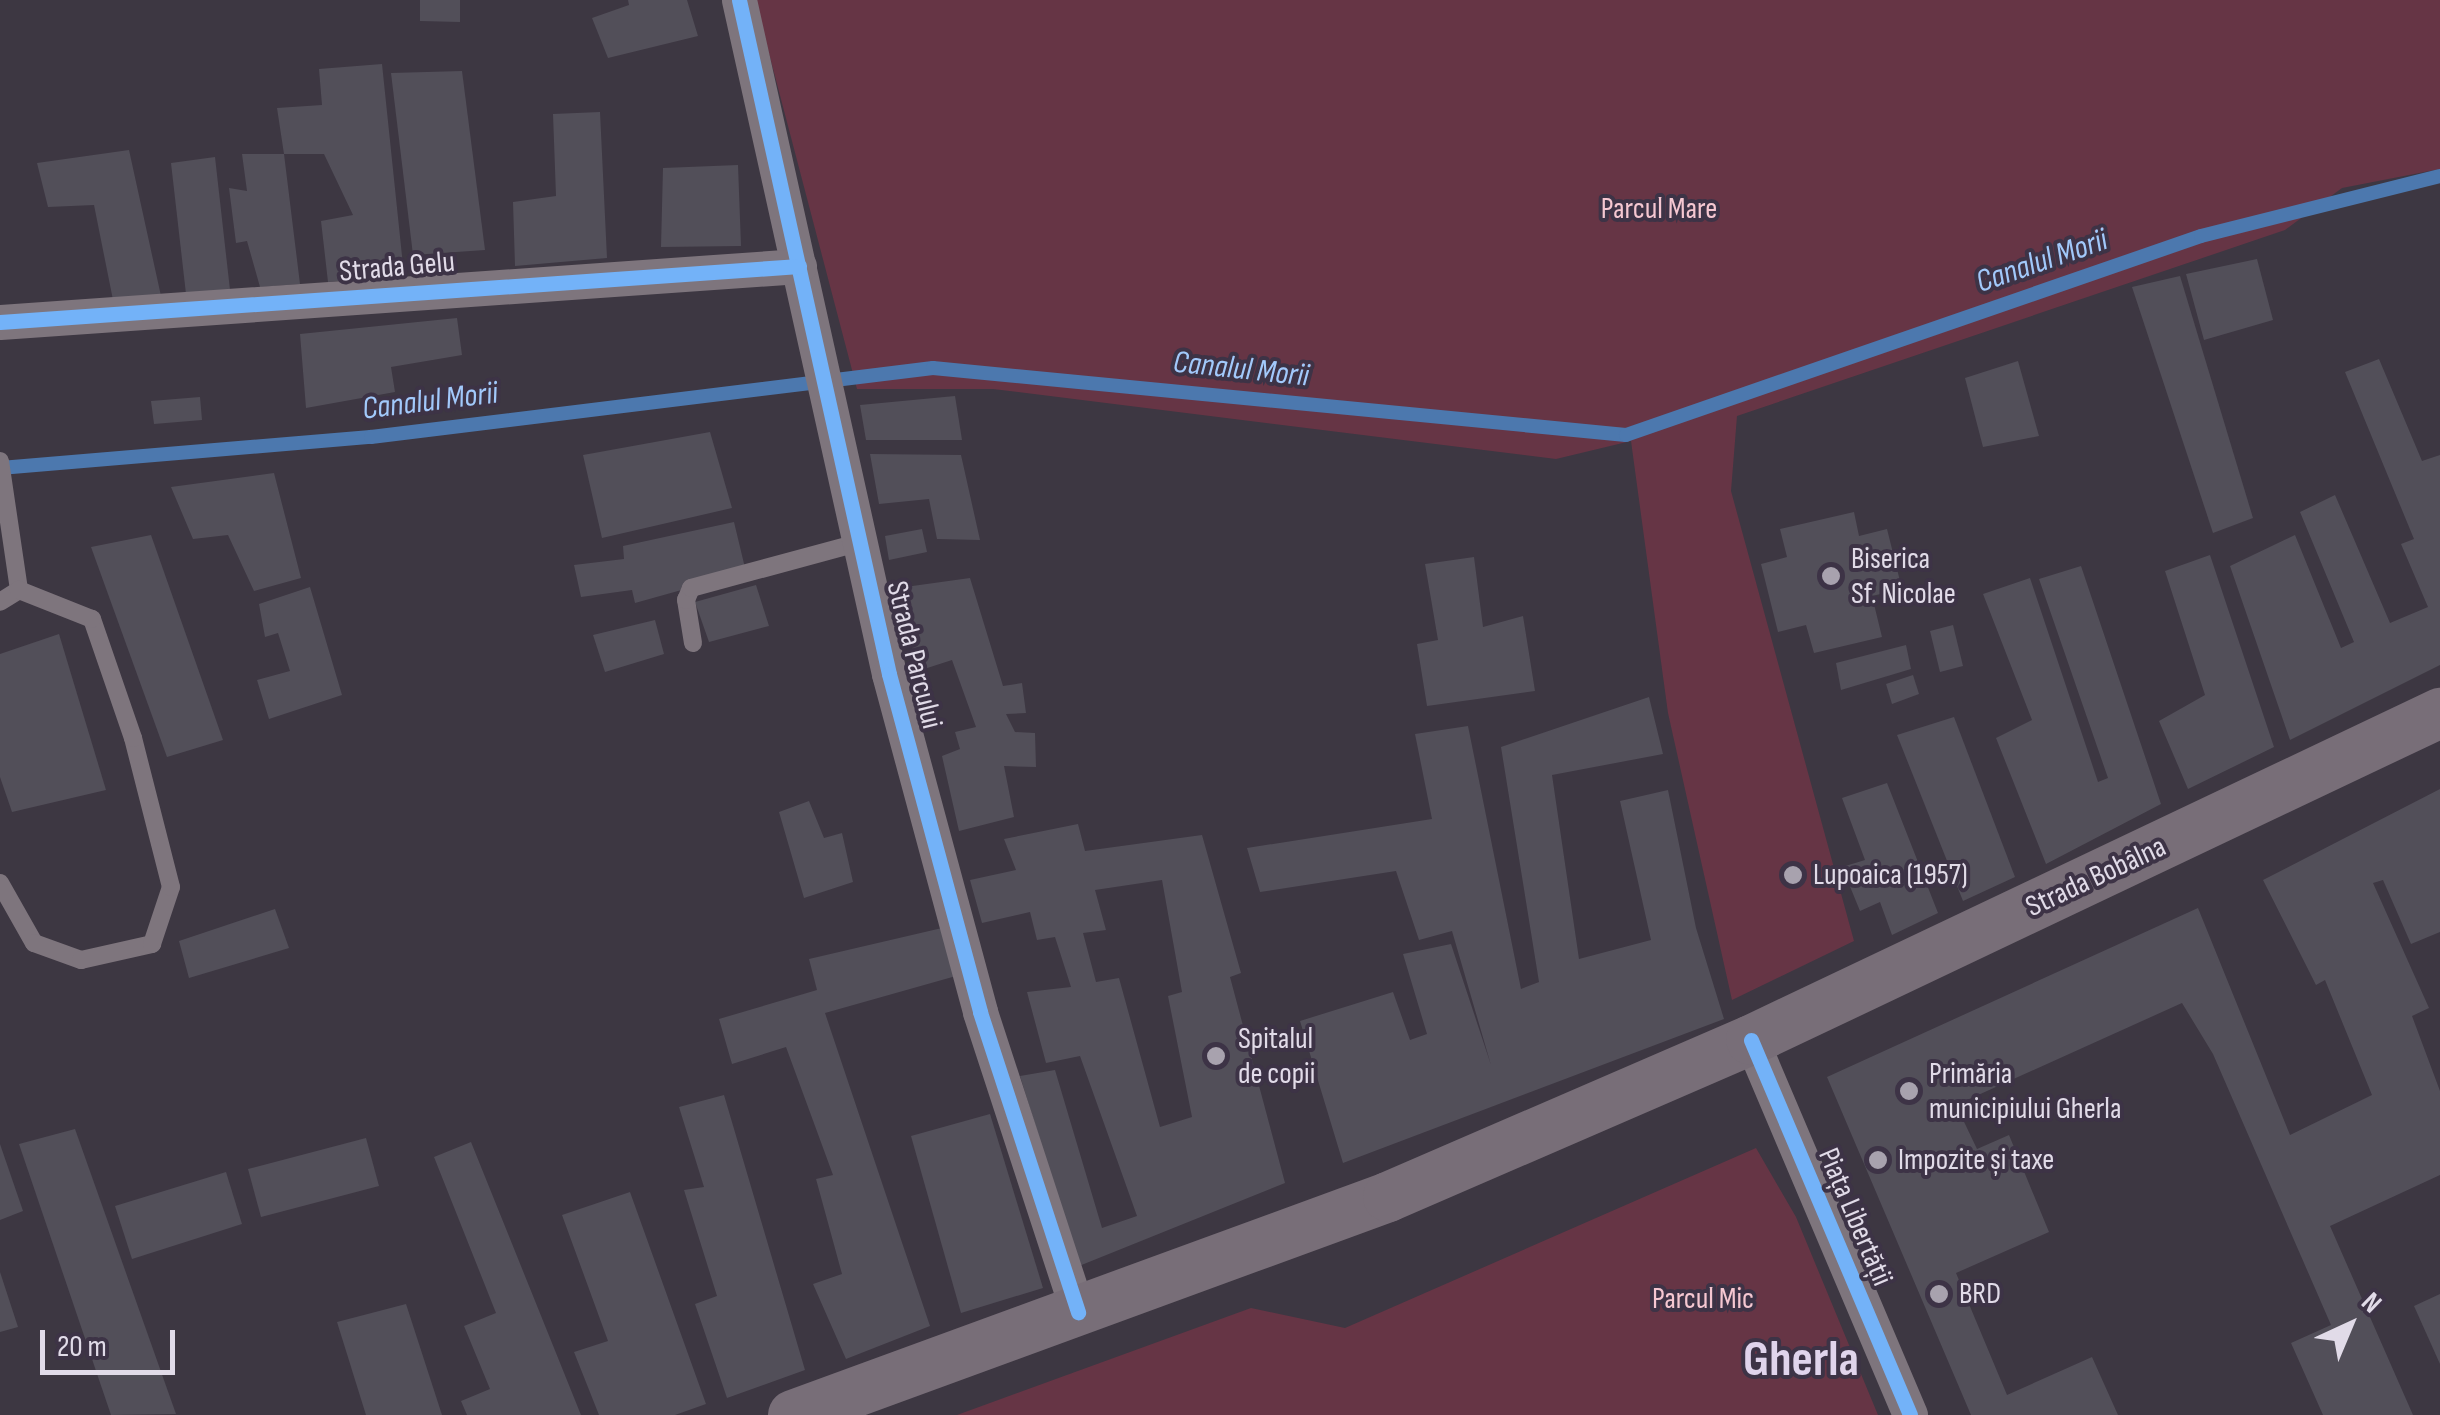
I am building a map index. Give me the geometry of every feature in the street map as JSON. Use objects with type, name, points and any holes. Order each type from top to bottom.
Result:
[{"type":"main road","name":"Strada Bobâlna","points":[[1752,1040],[2440,713]]},
{"type":"main road","points":[[793,1415],[1388,1196],[1752,1040]]},
{"type":"street","name":"Strada Parcului","points":[[739,0],[858,543],[980,1012],[1078,1312]]},
{"type":"street","name":"Strada Gelu","points":[[0,322],[799,266]]},
{"type":"street","name":"Piața Libertății","points":[[1752,1040],[1910,1415]]},
{"type":"lane","points":[[0,461],[19,590]]},
{"type":"lane","points":[[694,643],[686,600],[692,588],[858,543]]},
{"type":"lane","points":[[0,602],[19,590]]},
{"type":"lane","points":[[0,883],[34,943],[80,960],[152,944],[170,887],[133,738],[92,619],[19,590]]},
{"type":"green space","name":"Parcul Mare","points":[[755,0],[2440,0],[2440,169],[2342,188],[2285,230],[1737,416],[1731,491],[1854,941],[1732,1000],[1668,713],[1631,441],[1556,459],[993,389],[857,389]]},
{"type":"green space","name":"Parcul Mic","points":[[1756,1148],[1796,1217],[1878,1415],[957,1415],[1251,1308],[1345,1328]]},
{"type":"building","points":[[420,0],[460,0],[460,22],[420,21]]},
{"type":"building","points":[[628,0],[687,0],[698,36],[608,58],[592,18],[629,5]]},
{"type":"building","points":[[382,64],[404,275],[328,282],[321,221],[353,215],[324,154],[284,154],[277,108],[322,105],[319,69]]},
{"type":"building","points":[[462,71],[485,250],[413,255],[391,73]]},
{"type":"building","points":[[600,112],[607,258],[515,266],[513,202],[556,196],[553,114]]},
{"type":"building","points":[[129,150],[161,296],[113,300],[94,205],[48,207],[37,163]]},
{"type":"building","points":[[242,154],[284,154],[300,284],[260,287],[247,241],[236,243],[229,188],[247,191]]},
{"type":"building","points":[[215,157],[230,290],[186,294],[171,163]]},
{"type":"building","points":[[738,165],[741,246],[661,247],[663,168]]},
{"type":"building","points":[[2257,259],[2273,320],[2204,340],[2186,274]]},
{"type":"building","points":[[2180,276],[2253,518],[2213,533],[2132,287]]},
{"type":"building","points":[[457,318],[462,355],[391,367],[395,392],[306,408],[300,334]]},
{"type":"building","points":[[2379,359],[2422,461],[2440,455],[2440,665],[2290,740],[2230,566],[2295,535],[2341,648],[2354,642],[2300,512],[2335,495],[2390,623],[2428,607],[2401,544],[2414,539],[2345,372]]},
{"type":"building","points":[[2018,361],[2039,436],[1983,447],[1965,378]]},
{"type":"building","points":[[955,396],[962,440],[866,440],[860,405]]},
{"type":"building","points":[[200,397],[202,420],[154,424],[151,401]]},
{"type":"building","points":[[710,432],[732,508],[602,538],[583,455]]},
{"type":"building","points":[[870,454],[961,455],[980,540],[937,539],[929,499],[879,504]]},
{"type":"building","points":[[274,473],[301,578],[254,591],[228,535],[193,539],[171,487]]},
{"type":"building","name":"Biserica Sf. Nicolae","points":[[1854,512],[1859,536],[1887,529],[1902,589],[1872,596],[1882,637],[1814,653],[1806,625],[1778,632],[1761,564],[1787,557],[1780,529]]},
{"type":"building","points":[[734,522],[746,572],[635,603],[632,590],[581,597],[574,565],[624,559],[623,546]]},
{"type":"building","points":[[922,529],[927,552],[889,560],[885,536]]},
{"type":"building","points":[[151,535],[223,740],[167,757],[91,547]]},
{"type":"building","points":[[2210,555],[2274,747],[2188,789],[2159,721],[2205,695],[2165,571]]},
{"type":"building","points":[[1474,557],[1483,627],[1523,616],[1535,691],[1427,706],[1417,644],[1438,640],[1425,564]]},
{"type":"building","points":[[2081,566],[2161,804],[2046,864],[1996,738],[2032,720],[1983,594],[2030,578],[2098,782],[2108,778],[2039,579]]},
{"type":"building","points":[[970,578],[1003,686],[1022,683],[1026,713],[1006,714],[1015,732],[1035,733],[1036,767],[1004,766],[1014,817],[959,831],[942,756],[960,749],[955,732],[976,727],[952,660],[918,671],[898,588]]},
{"type":"building","points":[[756,585],[769,626],[709,642],[695,602]]},
{"type":"building","points":[[310,587],[342,695],[269,719],[257,680],[290,671],[278,633],[265,637],[259,604]]},
{"type":"building","points":[[655,620],[664,654],[605,672],[593,635]]},
{"type":"building","points":[[1953,625],[1963,666],[1940,672],[1930,631]]},
{"type":"building","points":[[59,634],[106,790],[12,812],[0,777],[0,654]]},
{"type":"building","points":[[1906,645],[1911,669],[1841,690],[1836,663]]},
{"type":"building","points":[[1913,675],[1919,694],[1892,704],[1886,684]]},
{"type":"building","points":[[1649,697],[1663,754],[1552,775],[1579,959],[1651,940],[1620,801],[1668,790],[1696,928],[1724,1019],[1343,1163],[1300,1021],[1393,992],[1410,1040],[1427,1034],[1403,954],[1451,944],[1491,1065],[1452,931],[1419,940],[1396,871],[1260,892],[1247,848],[1432,819],[1415,734],[1468,726],[1521,989],[1539,982],[1501,747]]},
{"type":"building","points":[[1954,717],[2015,877],[1963,901],[1897,735]]},
{"type":"building","points":[[1887,783],[1938,913],[1892,935],[1880,902],[1860,911],[1842,867],[1865,860],[1842,798]]},
{"type":"building","points":[[2440,789],[2440,932],[2411,944],[2383,880],[2373,883],[2429,1008],[2412,1016],[2440,1091],[2440,1175],[2330,1226],[2413,1415],[2323,1415],[2291,1343],[2331,1325],[2213,1054],[2182,1003],[1956,1105],[1977,1149],[2009,1135],[2049,1232],[1956,1273],[2007,1395],[2092,1357],[2118,1415],[1971,1415],[1827,1077],[2198,908],[2290,1135],[2372,1095],[2325,980],[2316,985],[2263,880]]},
{"type":"building","points":[[809,801],[824,838],[842,833],[853,882],[804,898],[779,812]]},
{"type":"building","points":[[1078,824],[1085,851],[1202,835],[1241,973],[1230,977],[1285,1183],[1079,1266],[1020,1076],[1055,1070],[1102,1228],[1137,1216],[1080,1056],[1046,1063],[1027,992],[1071,987],[1055,937],[1037,940],[1030,912],[982,923],[970,880],[1016,870],[1004,839]],"holes":[[[1162,880],[1182,992],[1168,996],[1192,1117],[1160,1127],[1119,978],[1096,982],[1083,933],[1106,930],[1095,890]]]},
{"type":"building","points":[[275,909],[289,948],[189,978],[179,941]]},
{"type":"building","points":[[942,928],[956,976],[825,1013],[930,1326],[846,1359],[813,1284],[842,1274],[816,1179],[833,1175],[786,1047],[732,1064],[719,1019],[817,990],[809,959]]},
{"type":"building","points":[[724,1095],[805,1370],[727,1398],[695,1304],[717,1296],[684,1190],[704,1187],[679,1107]]},
{"type":"building","points":[[990,1114],[1043,1288],[961,1313],[911,1136]]},
{"type":"building","points":[[75,1129],[176,1414],[111,1415],[19,1144]]},
{"type":"building","points":[[366,1138],[379,1186],[261,1217],[248,1169]]},
{"type":"building","points":[[471,1142],[581,1415],[467,1415],[461,1401],[490,1389],[464,1326],[496,1313],[434,1157]]},
{"type":"building","points":[[0,1144],[23,1211],[0,1220]]},
{"type":"building","points":[[226,1172],[242,1224],[132,1259],[115,1206]]},
{"type":"building","points":[[630,1192],[706,1404],[675,1415],[599,1415],[574,1352],[608,1341],[562,1215]]},
{"type":"building","points":[[0,1272],[18,1327],[0,1332]]},
{"type":"building","points":[[2440,1294],[2440,1364],[2414,1306]]},
{"type":"building","points":[[406,1304],[442,1415],[366,1415],[337,1322]]},
{"type":"waterway","name":"Canalul Morii","points":[[0,468],[371,437],[933,368],[1626,435],[2201,236],[2440,176]]},
{"type":"cycle path","points":[[739,0],[889,674],[980,1012],[1078,1312]]},
{"type":"cycle path","points":[[0,322],[799,266]]},
{"type":"cycle path","points":[[1751,1040],[1910,1415]]},
{"type":"place","name":"Biserica Sf. Nicolae","points":[[1831,576]]},
{"type":"place","name":"Lupoaica (1957)","points":[[1793,875]]},
{"type":"place","name":"Spitalul de copii","points":[[1216,1056]]},
{"type":"place","name":"Primăria municipiului Gherla","points":[[1909,1091]]},
{"type":"place","name":"Impozite și taxe","points":[[1878,1160]]},
{"type":"place","name":"BRD","points":[[1939,1294]]},
{"type":"district","name":"Gherla","points":[[1801,1361]]}]
